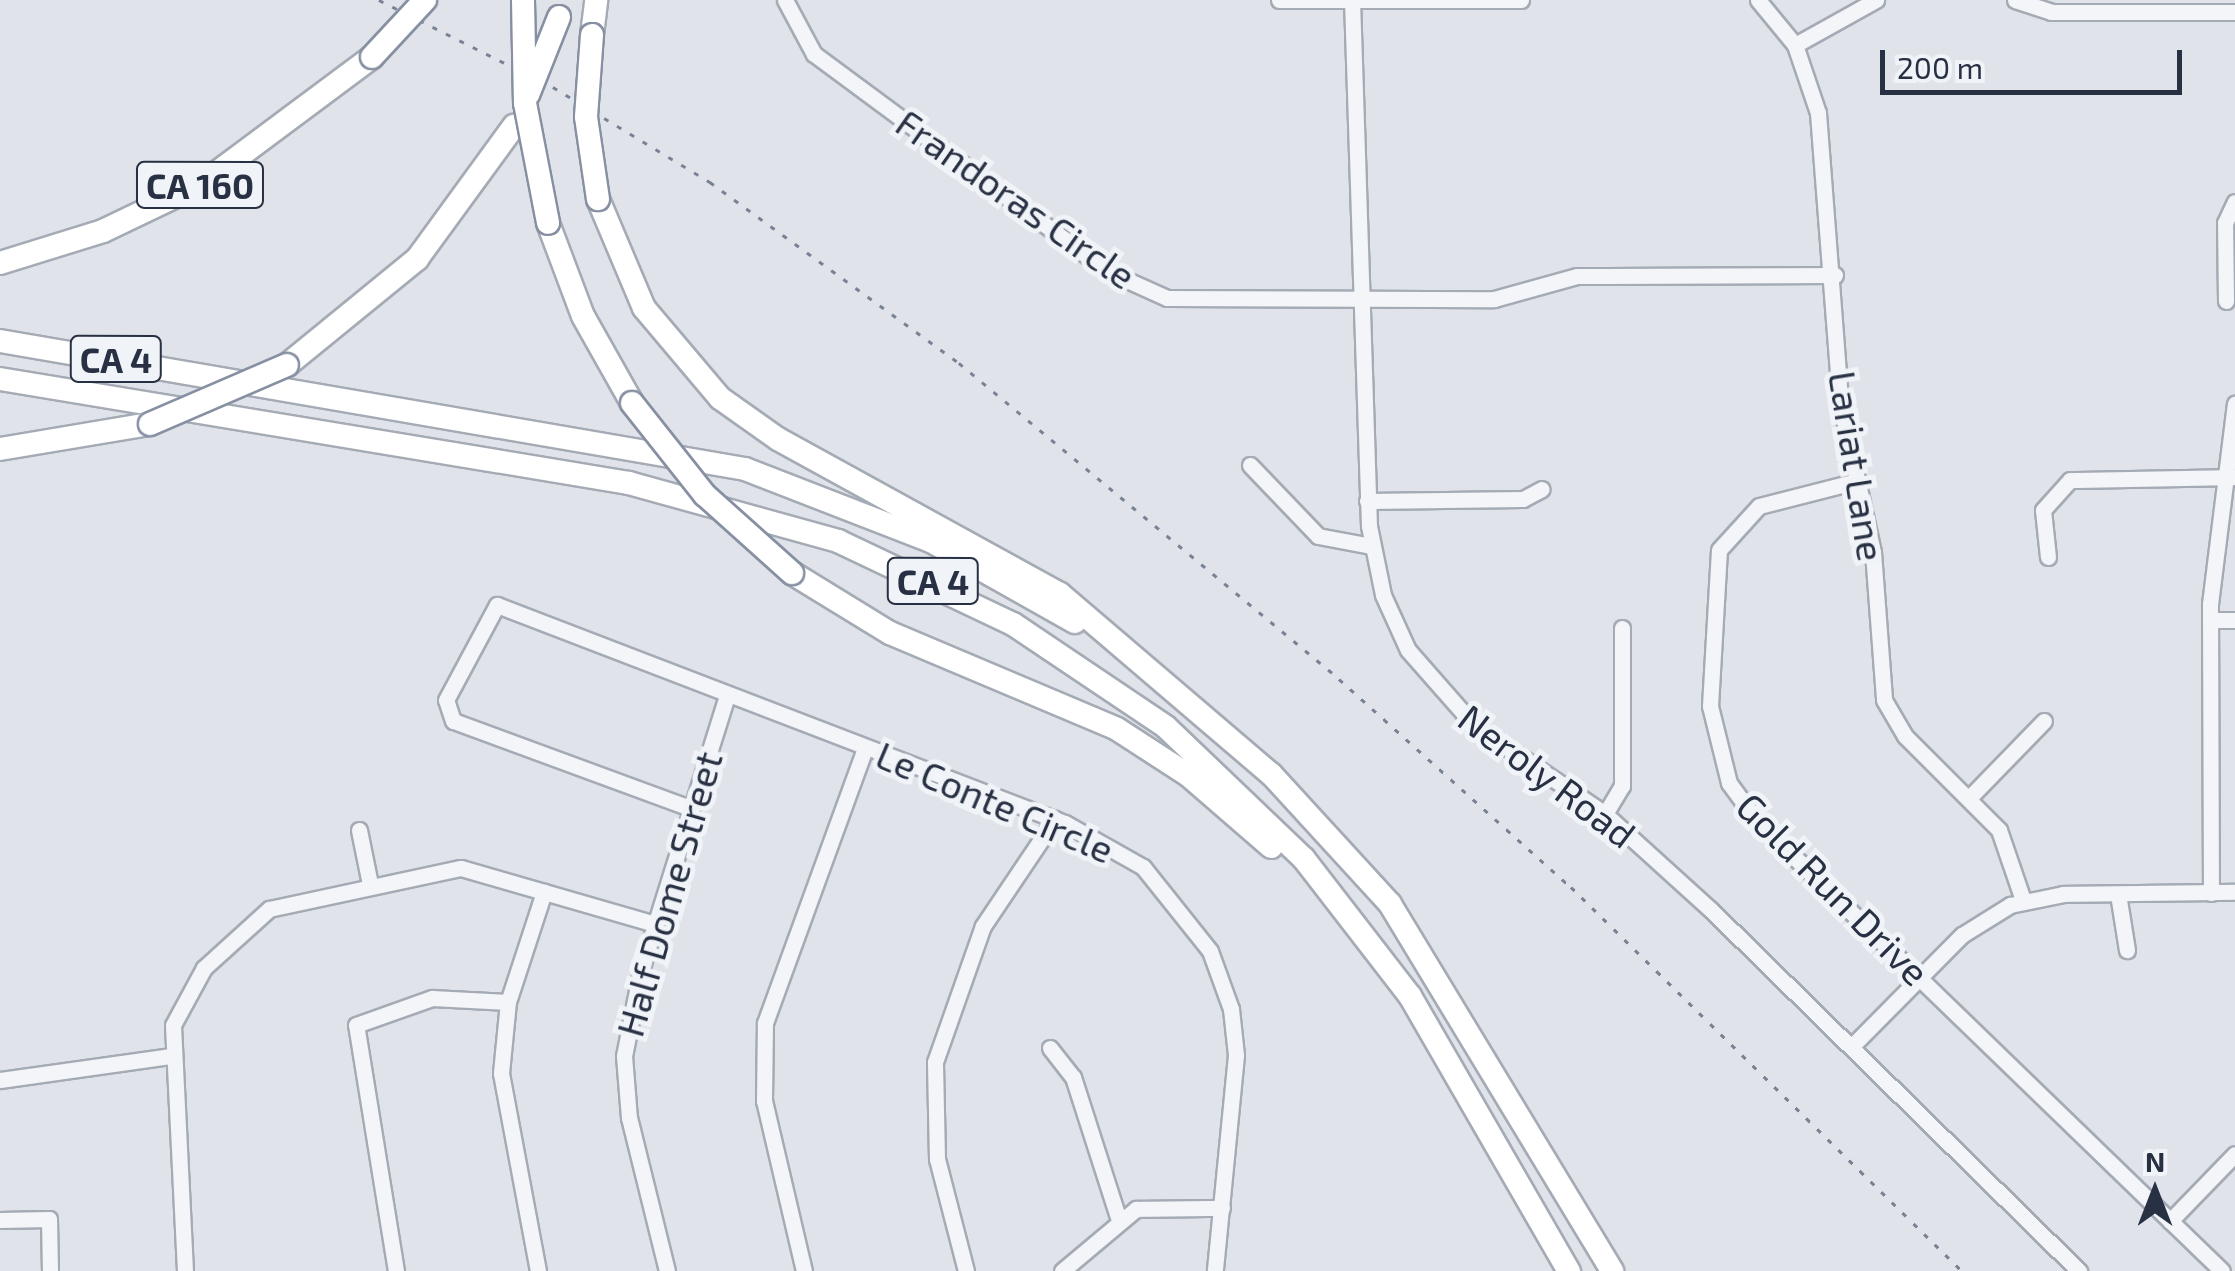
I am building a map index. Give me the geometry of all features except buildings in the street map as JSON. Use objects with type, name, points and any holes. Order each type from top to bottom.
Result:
[{"type":"highway","name":"CA 160","points":[[0,263],[86,238],[203,183],[304,117],[372,57],[425,0]]},
{"type":"highway","points":[[523,0],[525,103],[548,223],[583,316],[632,403],[704,495],[792,573],[901,638],[1142,743],[1343,907]]},
{"type":"highway","points":[[596,0],[586,117],[598,199],[644,308],[720,398],[778,439],[1028,573],[1139,663]]},
{"type":"highway","points":[[0,448],[150,424],[287,365],[418,259],[514,126],[562,8]]},
{"type":"highway","name":"CA 4","points":[[0,342],[745,470],[931,541],[1139,663],[1271,774],[1390,904],[1612,1271]]},
{"type":"highway","name":"CA 4","points":[[0,379],[629,483],[838,541],[926,578],[1090,669],[1238,792],[1343,907],[1410,996],[1569,1271]]},
{"type":"street","name":"Frandoras Circle","points":[[784,0],[814,54],[1129,284],[1193,302],[1494,300],[1577,276],[1834,275]]},
{"type":"street","points":[[1278,0],[1520,0]]},
{"type":"street","name":"Lariat Lane","points":[[1758,0],[1795,45],[1818,113],[1834,275],[1840,401],[1873,552],[1884,700],[1905,736],[1970,797],[2007,846],[2023,900]]},
{"type":"street","points":[[1795,45],[1876,0]]},
{"type":"street","points":[[2015,0],[2051,12],[2235,12]]},
{"type":"street","name":"Neroly Road","points":[[1352,2],[1356,300],[1367,501],[1372,546],[1391,619],[1436,688],[1474,726],[1606,814],[1852,1047],[2079,1271]]},
{"type":"street","points":[[2226,301],[2225,223],[2235,202]]},
{"type":"street","points":[[2210,893],[2210,620],[2232,477],[2234,404]]},
{"type":"street","points":[[1250,465],[1318,536],[1372,546]]},
{"type":"street","points":[[2048,556],[2043,510],[2070,480],[2232,477]]},
{"type":"street","name":"Gold Run Drive","points":[[1857,482],[1759,506],[1719,550],[1712,730],[1741,802],[2222,1271]]},
{"type":"street","points":[[1367,501],[1522,499],[1542,489]]},
{"type":"street","name":"Le Conte Circle","points":[[690,808],[453,721],[446,700],[497,606],[1055,819],[1143,868],[1210,952],[1236,1038],[1215,1271]]},
{"type":"street","points":[[2210,620],[2235,620]]},
{"type":"street","points":[[1606,814],[1622,786],[1622,628]]},
{"type":"street","name":"Half Dome Street","points":[[668,1271],[624,1086],[628,1020],[728,694]]},
{"type":"street","points":[[1970,797],[2044,721]]},
{"type":"street","points":[[804,1271],[764,1101],[765,1023],[865,748]]},
{"type":"street","points":[[966,1271],[937,1159],[936,1062],[982,926],[1055,819]]},
{"type":"street","points":[[359,830],[370,884]]},
{"type":"street","points":[[185,1271],[171,1056],[188,996],[235,935],[268,910],[370,884],[461,868],[655,924]]},
{"type":"street","points":[[538,1271],[501,1073],[508,1002],[544,892]]},
{"type":"street","points":[[1852,1047],[1982,920],[2023,900],[2235,892]]},
{"type":"street","points":[[2118,894],[2127,950]]},
{"type":"street","points":[[396,1271],[356,1024],[432,998],[508,1002]]},
{"type":"street","points":[[1050,1048],[1073,1077],[1118,1216]]},
{"type":"street","points":[[0,1080],[171,1056]]},
{"type":"street","points":[[2170,1221],[2235,1154]]},
{"type":"street","points":[[1062,1271],[1118,1216],[1158,1203],[1222,1208]]},
{"type":"street","points":[[0,1220],[49,1219],[50,1271]]},
{"type":"railway","points":[[379,0],[553,87],[710,182],[959,363],[1339,679],[1571,887],[1962,1271]]}]
